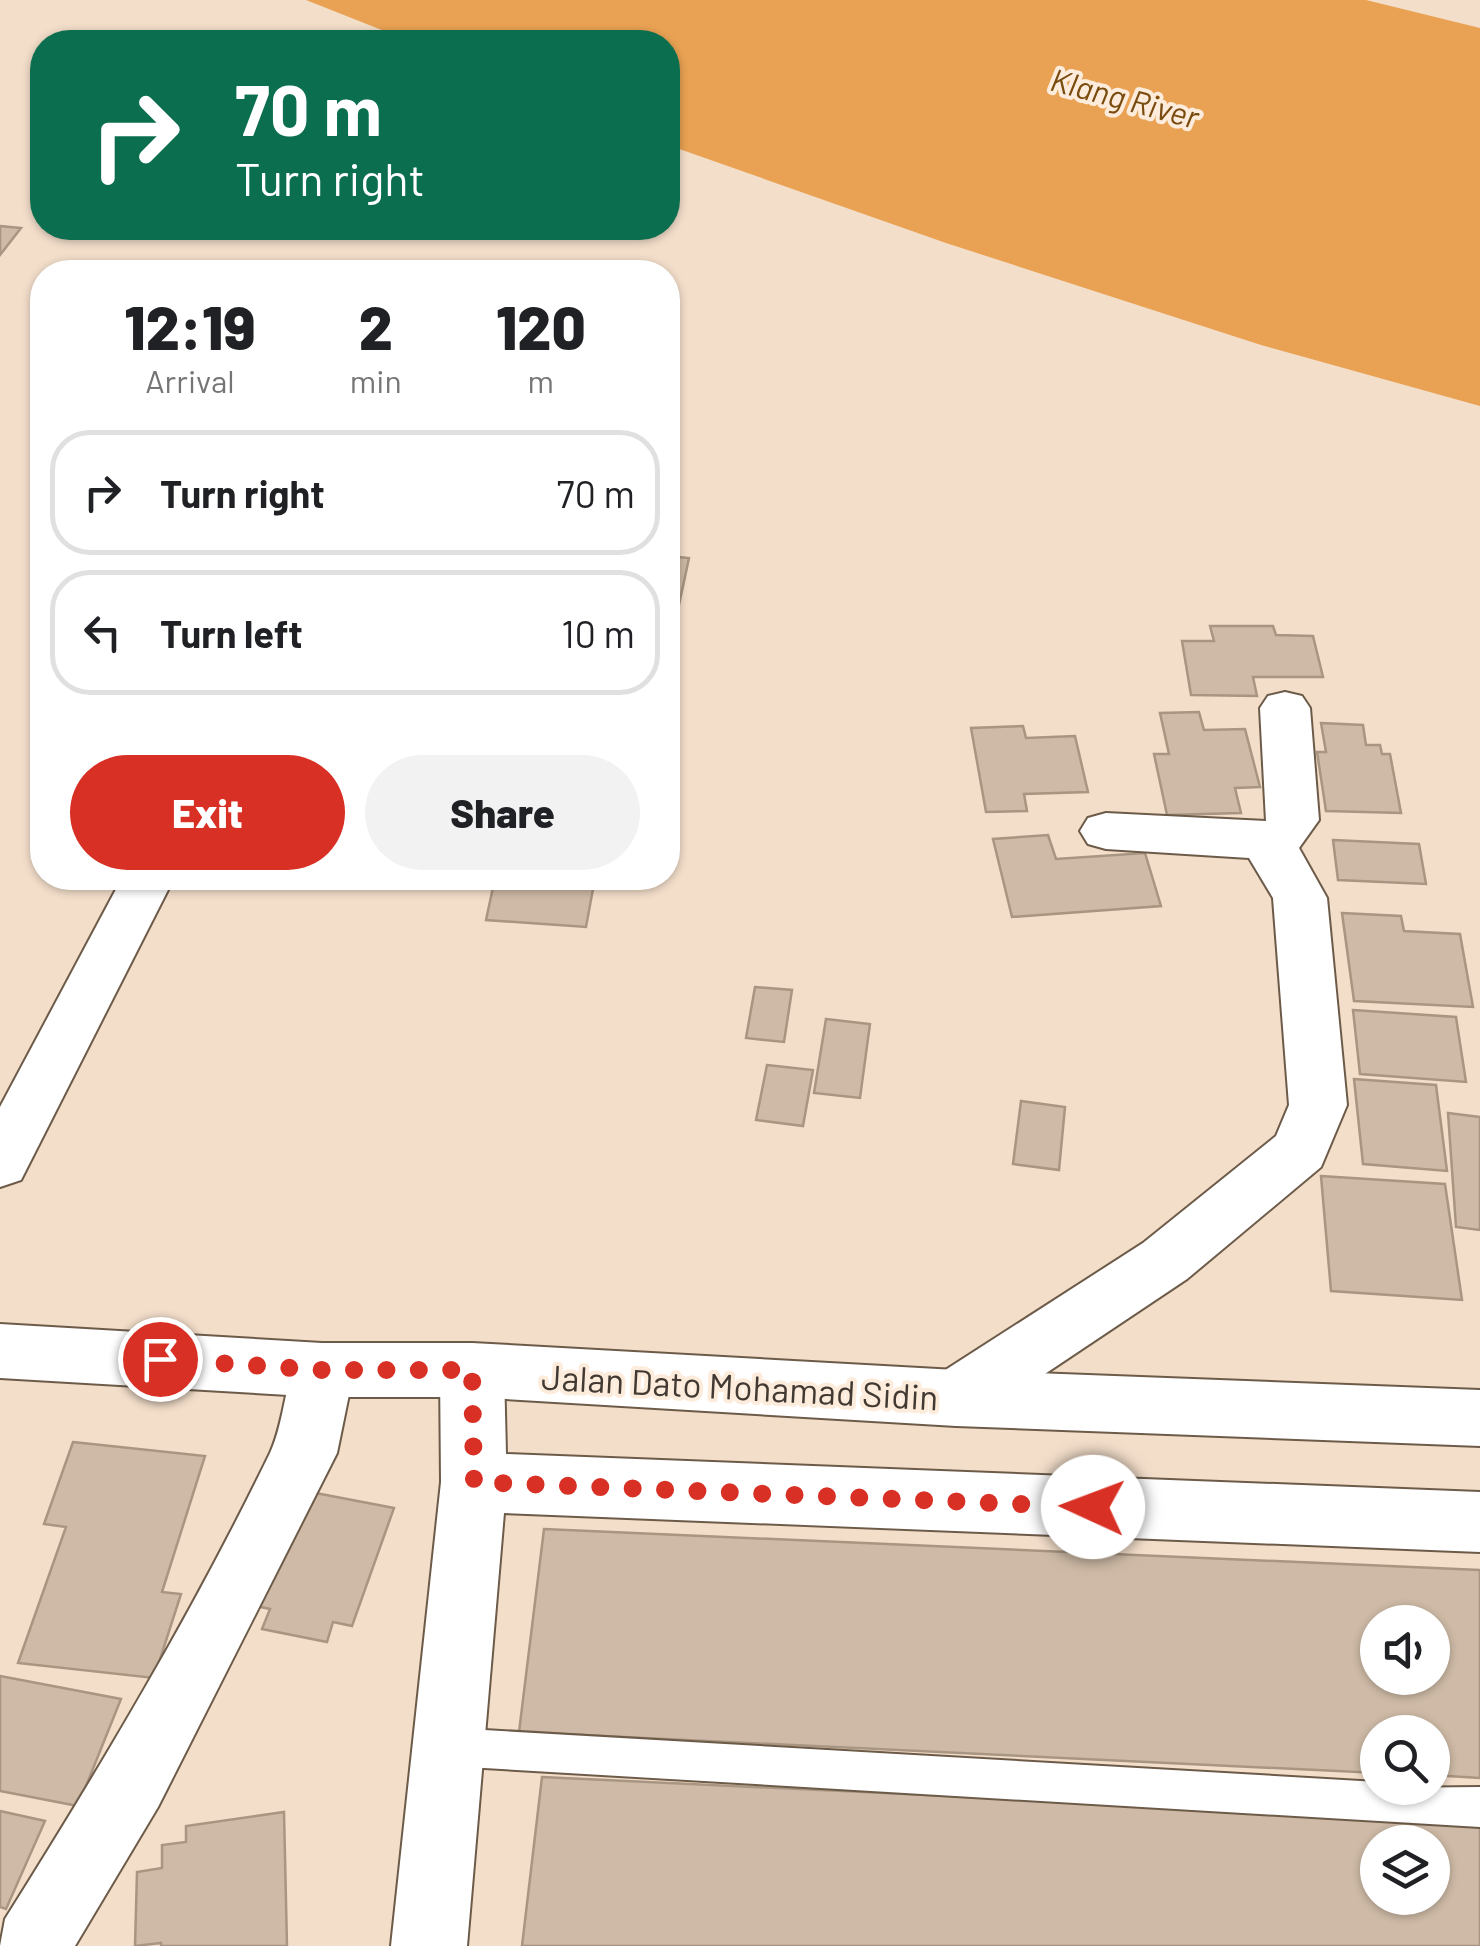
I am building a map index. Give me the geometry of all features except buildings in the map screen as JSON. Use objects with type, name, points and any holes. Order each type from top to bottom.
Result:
[{"type":"street","points":[[1106,830],[1264,840],[1284,834],[1293,820],[1285,708]]},
{"type":"street","points":[[956,1398],[1166,1261],[1300,1150],[1318,1105],[1300,898],[1286,868],[1264,840]]},
{"type":"street","points":[[0,1163],[142,890]]},
{"type":"street","name":"Jalan Dato Mohamad Sidin","points":[[0,1351],[322,1370],[472,1370],[956,1398],[1480,1418]]},
{"type":"street","points":[[32,1946],[132,1782],[304,1453],[322,1370]]},
{"type":"street","points":[[429,1946],[474,1482],[472,1370]]},
{"type":"street","points":[[474,1482],[1480,1522]]},
{"type":"lane","points":[[450,1747],[1480,1807]]},
{"type":"water","name":"Klang River","points":[[306,0],[1366,0],[1480,28],[1480,406],[1261,345],[946,243],[680,149],[680,30],[382,30]]},
{"type":"route","points":[[160,1359],[322,1370],[472,1370],[474,1482],[1093,1507]]}]
